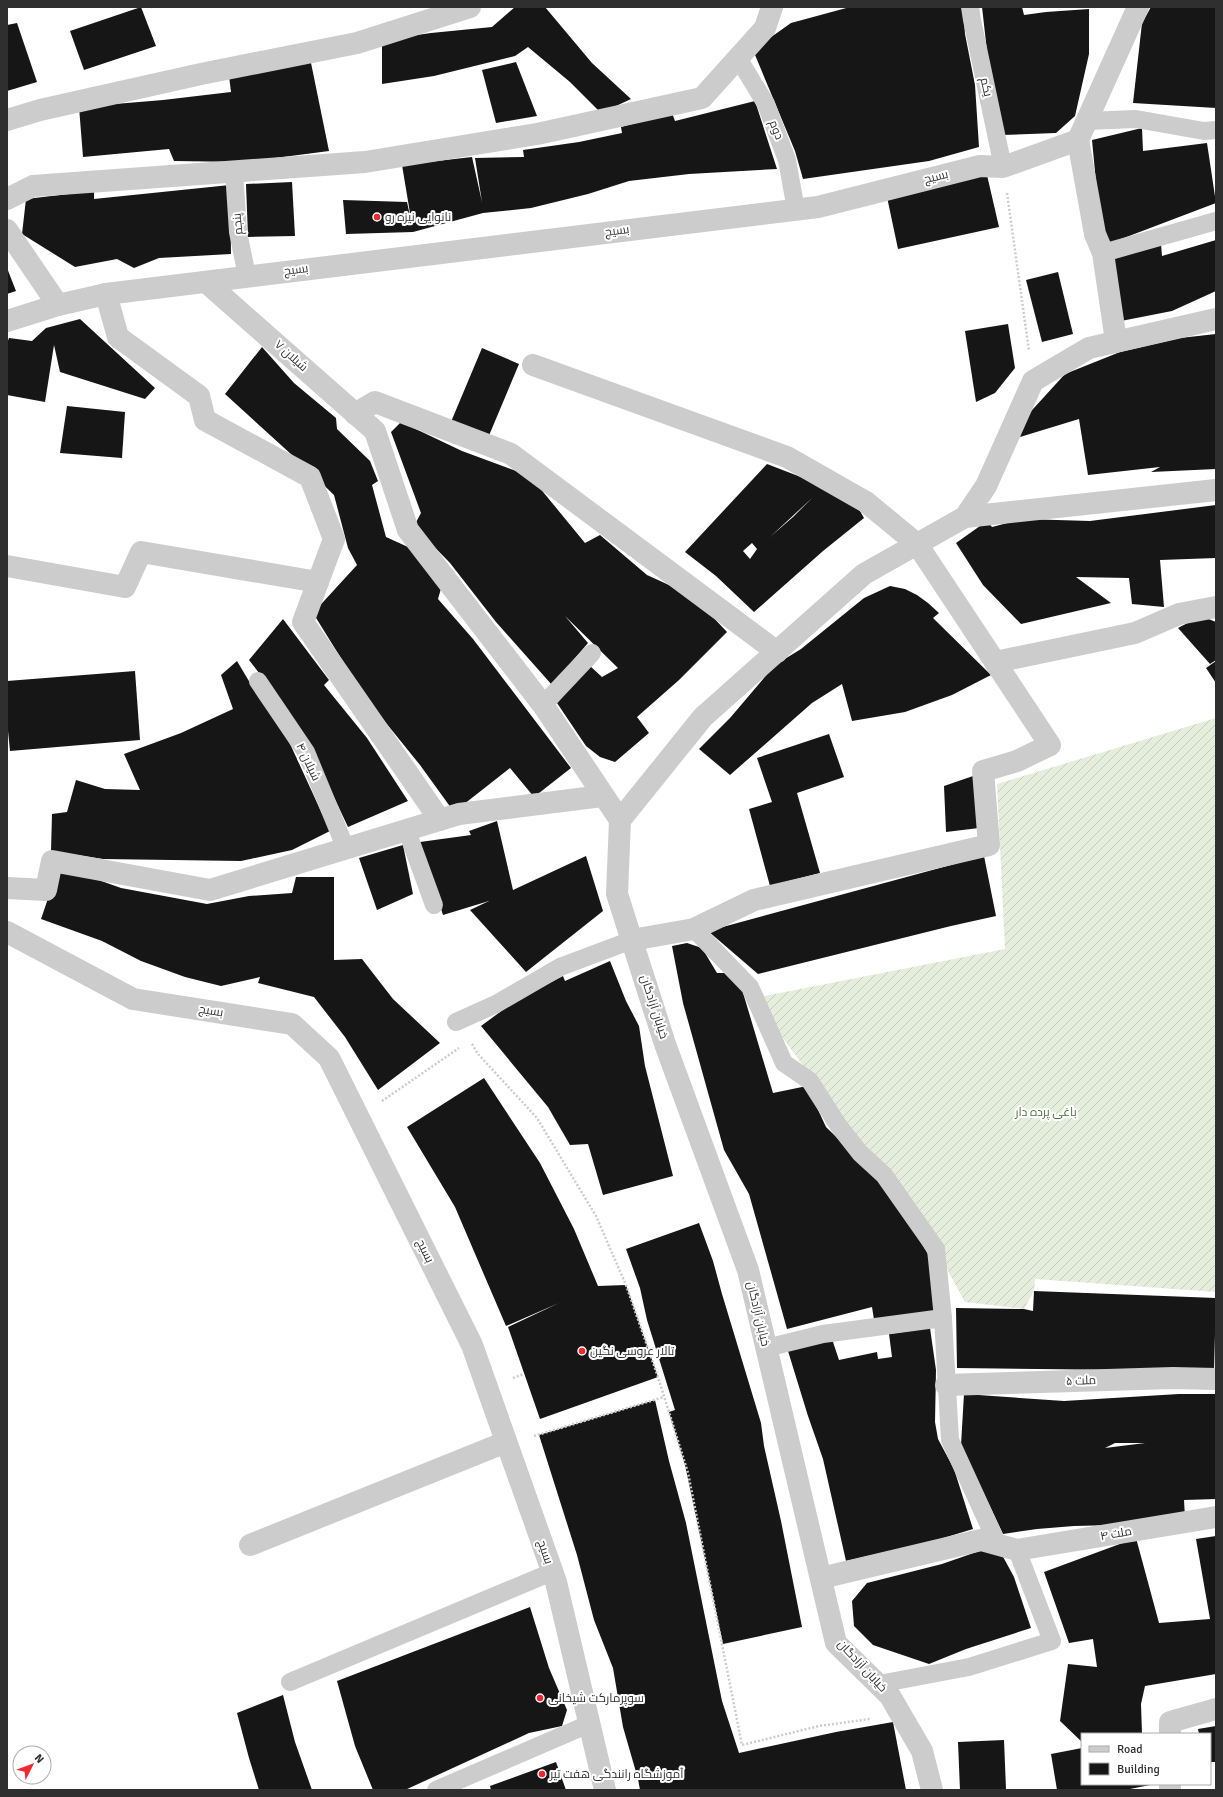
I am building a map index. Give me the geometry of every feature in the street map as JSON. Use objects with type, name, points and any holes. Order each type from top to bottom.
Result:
[{"type":"street","points":[[7,120],[40,110],[201,74],[357,43],[470,7]]},
{"type":"street","points":[[7,199],[33,186],[373,160],[536,134],[702,98],[765,28],[772,7]]},
{"type":"street","points":[[1116,342],[1103,253],[1095,234],[1082,131],[1138,7]]},
{"type":"street","name":"بسیج","points":[[7,321],[58,305],[106,294],[818,207],[980,166],[1003,167],[1082,131]]},
{"type":"street","points":[[7,230],[58,305]]},
{"type":"street","name":"شیلان ۷","points":[[206,282],[375,431],[408,530],[543,705]]},
{"type":"street","points":[[106,294],[118,337],[200,396],[205,420],[310,477],[334,539],[303,622],[440,820]]},
{"type":"street","points":[[965,517],[986,486],[1033,382],[1089,348],[1216,319]]},
{"type":"street","points":[[533,365],[787,457],[866,502],[917,544],[1050,744],[1017,761],[983,771],[988,845],[754,900],[694,929],[632,940]]},
{"type":"street","points":[[355,414],[375,402],[511,454],[777,652]]},
{"type":"street","points":[[543,705],[602,796],[620,820],[703,717],[864,574],[965,517],[1216,490]]},
{"type":"street","points":[[7,566],[125,587],[141,552],[318,582]]},
{"type":"street","points":[[995,662],[1135,633],[1179,614],[1216,608]]},
{"type":"street","points":[[7,888],[46,890],[52,860],[210,890],[459,814],[602,796]]},
{"type":"street","name":"خیابان آزادگان","points":[[620,820],[616,894],[666,1044],[748,1270],[836,1643],[890,1696],[922,1751],[932,1790]]},
{"type":"street","name":"بسیج","points":[[7,932],[133,999],[292,1024],[329,1058],[472,1345],[552,1572],[605,1790]]},
{"type":"street","name":"ملت ۵","points":[[946,1385],[1173,1378],[1216,1379]]},
{"type":"street","points":[[250,1545],[506,1442]]},
{"type":"street","name":"ملت ۴","points":[[1007,1548],[1216,1517]]},
{"type":"street","points":[[821,1578],[981,1540],[1007,1548]]},
{"type":"street","points":[[1170,1733],[1170,1722],[1216,1709]]},
{"type":"lane","name":"یکم","points":[[970,7],[1003,167]]},
{"type":"lane","name":"دوم","points":[[738,58],[768,111],[787,160],[796,210]]},
{"type":"lane","points":[[1082,131],[1136,119],[1204,132],[1216,130]]},
{"type":"lane","name":"پنجم","points":[[234,171],[238,232],[247,276]]},
{"type":"lane","points":[[1103,253],[1216,221]]},
{"type":"lane","points":[[543,705],[592,654]]},
{"type":"lane","name":"شیلان ۴","points":[[258,681],[306,752],[346,849]]},
{"type":"lane","points":[[407,830],[434,905]]},
{"type":"lane","points":[[694,929],[750,987],[784,1063],[810,1082],[838,1125],[860,1153],[884,1175],[936,1249],[943,1318],[950,1440],[1007,1548],[1052,1641],[969,1667],[879,1684]]},
{"type":"lane","points":[[456,1022],[496,1004],[560,967],[632,940]]},
{"type":"lane","points":[[766,1348],[823,1334],[943,1318]]},
{"type":"lane","points":[[290,1682],[552,1572]]},
{"type":"lane","points":[[436,1790],[589,1724]]},
{"type":"path","points":[[1003,167],[1033,382]]},
{"type":"path","points":[[359,1117],[463,1045]]},
{"type":"path","points":[[478,1054],[537,1118],[596,1216],[626,1285],[688,1473],[742,1745],[819,1726],[901,1714]]},
{"type":"path","points":[[506,1442],[539,1435],[664,1397]]},
{"type":"green space","name":"باغی پرده دار","points":[[1216,718],[1216,1292],[1035,1279],[1034,1291],[1024,1309],[965,1302],[936,1249],[754,998],[1005,949],[997,784]]},
{"type":"building","points":[[141,7],[156,46],[84,70],[70,31]]},
{"type":"building","points":[[515,7],[545,7],[592,63],[631,99],[601,113],[570,82],[528,47],[515,56],[434,76],[382,84],[382,40],[431,33],[492,27]]},
{"type":"building","points":[[850,7],[963,7],[965,34],[975,85],[979,147],[929,161],[803,179],[795,151],[753,50],[791,23]]},
{"type":"building","points":[[982,7],[1022,7],[1024,15],[1089,9],[1089,54],[1075,116],[1056,133],[1002,135],[988,60]]},
{"type":"building","points":[[1151,7],[1216,7],[1216,108],[1133,103],[1142,23]]},
{"type":"building","points":[[17,23],[37,82],[7,91],[7,25]]},
{"type":"building","points":[[310,58],[329,151],[244,162],[174,161],[169,149],[83,157],[79,107],[163,100],[231,92],[228,68]]},
{"type":"building","points":[[516,62],[537,116],[496,123],[482,70]]},
{"type":"building","points":[[755,101],[777,169],[689,174],[629,181],[588,194],[531,208],[483,213],[413,232],[346,234],[343,200],[407,202],[412,225],[402,165],[472,157],[482,202],[475,158],[524,157],[523,150],[579,142],[622,133],[621,127],[672,113],[675,121]]},
{"type":"building","points":[[1142,128],[1143,151],[1207,143],[1216,203],[1108,244],[1098,203],[1092,140]]},
{"type":"building","points":[[987,175],[999,227],[898,249],[887,197]]},
{"type":"building","points":[[292,182],[295,236],[248,237],[246,184]]},
{"type":"building","points":[[230,185],[231,254],[159,258],[134,268],[117,259],[75,267],[22,234],[26,199],[94,191],[94,199]]},
{"type":"building","points":[[1216,240],[1216,291],[1172,311],[1121,321],[1107,256],[1161,244],[1162,256]]},
{"type":"building","points":[[7,268],[16,291],[7,294]]},
{"type":"building","points":[[1058,272],[1073,334],[1042,342],[1026,280]]},
{"type":"building","points":[[80,319],[155,388],[145,399],[60,372],[54,345],[45,402],[7,395],[7,343],[9,338],[32,341],[46,328]]},
{"type":"building","points":[[1008,324],[1015,368],[995,393],[976,402],[965,331]]},
{"type":"building","points":[[1216,334],[1216,469],[1151,472],[1160,467],[1088,475],[1079,419],[1020,437],[1023,420],[1065,374],[1120,352],[1180,338]]},
{"type":"building","points":[[262,347],[294,383],[336,418],[337,429],[370,461],[378,481],[372,485],[386,537],[408,547],[442,585],[438,599],[473,639],[571,768],[534,797],[510,768],[454,812],[420,765],[365,697],[313,613],[357,565],[348,548],[334,495],[225,394]]},
{"type":"building","points":[[482,348],[519,364],[485,445],[448,429]]},
{"type":"building","points":[[67,406],[125,412],[122,458],[60,453]]},
{"type":"building","points":[[401,422],[462,451],[530,476],[585,543],[600,535],[647,575],[693,596],[727,632],[679,680],[637,717],[649,733],[615,762],[600,757],[586,746],[557,703],[589,665],[602,677],[618,668],[565,616],[588,643],[552,685],[496,622],[450,563],[414,526],[421,513],[391,432]]},
{"type":"building","points":[[767,464],[819,484],[856,504],[864,518],[823,551],[754,612],[716,576],[685,552]],"holes":[[[812,498],[793,517],[770,537]],[[752,543],[757,549],[750,559],[743,551]]]},
{"type":"building","points":[[1216,505],[1216,558],[1160,560],[1164,607],[1132,604],[1129,578],[1076,577],[1111,603],[1021,624],[983,585],[956,543],[987,521],[992,527],[1023,519],[1090,521]]},
{"type":"building","points":[[890,586],[905,589],[928,603],[939,613],[933,618],[991,675],[952,695],[905,712],[852,721],[842,684],[812,703],[730,775],[699,749],[730,718],[775,665],[801,649],[864,598]]},
{"type":"building","points":[[1201,616],[1216,622],[1216,660],[1210,664],[1178,628]]},
{"type":"building","points":[[283,619],[329,680],[324,685],[367,738],[408,801],[348,827],[318,763],[288,710],[249,660]]},
{"type":"building","points":[[237,661],[259,698],[286,735],[330,831],[292,850],[241,861],[103,859],[51,851],[52,814],[67,812],[76,780],[105,789],[140,790],[124,754],[181,733],[233,709],[221,675]]},
{"type":"building","points":[[1216,661],[1216,683],[1206,668]]},
{"type":"building","points":[[135,671],[140,740],[10,751],[7,721],[7,681]]},
{"type":"building","points":[[829,734],[844,777],[797,793],[820,873],[770,886],[749,809],[772,802],[757,758]]},
{"type":"building","points":[[976,775],[979,828],[946,832],[944,786]]},
{"type":"building","points":[[497,821],[513,890],[586,856],[603,911],[526,972],[470,910],[489,901],[443,915],[420,842],[471,835],[469,831]]},
{"type":"building","points":[[403,845],[413,894],[377,910],[359,858]]},
{"type":"building","points":[[984,856],[996,916],[758,974],[708,931]]},
{"type":"building","points":[[59,866],[121,888],[207,904],[249,896],[292,893],[296,877],[334,877],[334,960],[362,959],[393,999],[440,1043],[378,1090],[345,1037],[314,997],[258,983],[260,977],[221,986],[185,977],[141,961],[102,941],[41,919]]},
{"type":"building","points":[[687,943],[702,948],[717,973],[729,973],[741,986],[773,1093],[807,1086],[826,1127],[868,1168],[900,1207],[929,1256],[939,1317],[875,1326],[872,1307],[787,1329],[749,1194],[724,1150],[683,1003],[672,946]]},
{"type":"building","points":[[610,961],[626,1001],[639,1026],[645,1066],[673,1176],[603,1195],[588,1144],[570,1145],[548,1107],[481,1026],[515,1001],[563,976],[565,981]]},
{"type":"building","points":[[484,1078],[540,1163],[574,1229],[598,1286],[626,1285],[658,1377],[540,1419],[508,1327],[559,1303],[506,1326],[455,1207],[407,1127]]},
{"type":"building","points":[[699,1223],[713,1261],[761,1423],[764,1446],[781,1521],[802,1627],[723,1644],[685,1465],[669,1412],[675,1410],[647,1320],[640,1288],[626,1249]]},
{"type":"building","points":[[1034,1291],[1216,1298],[1214,1371],[957,1368],[956,1308],[1024,1309],[1033,1311]]},
{"type":"building","points":[[930,1328],[936,1370],[935,1422],[938,1439],[954,1469],[973,1529],[927,1543],[846,1561],[823,1459],[788,1351],[832,1339],[839,1360],[877,1352],[878,1359],[892,1357],[889,1334]]},
{"type":"building","points":[[964,1394],[1064,1401],[1179,1394],[1216,1394],[1216,1499],[1184,1500],[1185,1517],[1114,1525],[1037,1529],[1003,1534],[961,1445]],"holes":[[[1115,1443],[1145,1443],[1105,1448]]]},
{"type":"building","points":[[655,1400],[669,1461],[686,1523],[722,1701],[739,1753],[836,1732],[893,1722],[906,1790],[640,1790],[623,1727],[613,1668],[594,1620],[577,1555],[539,1435]]},
{"type":"building","points":[[1216,1536],[1216,1674],[1145,1686],[1141,1704],[1142,1733],[1081,1733],[1081,1741],[1060,1721],[1068,1664],[1097,1667],[1093,1639],[1069,1643],[1044,1572],[1136,1538],[1159,1623],[1210,1619],[1196,1539]]},
{"type":"building","points":[[988,1548],[1001,1553],[1014,1577],[1031,1628],[966,1649],[929,1664],[873,1645],[854,1626],[852,1601],[867,1583],[942,1564]]},
{"type":"building","points":[[530,1607],[549,1668],[567,1710],[562,1726],[529,1733],[405,1790],[373,1790],[355,1746],[337,1681]]},
{"type":"building","points":[[283,1695],[295,1742],[312,1790],[259,1790],[249,1758],[237,1713]]},
{"type":"building","points":[[1216,1726],[1216,1762],[1211,1762],[1211,1733],[1199,1733],[1198,1729]]},
{"type":"building","points":[[1004,1740],[1006,1789],[1011,1790],[960,1790],[958,1742]]},
{"type":"building","points":[[1081,1748],[1081,1785],[1150,1785],[1125,1790],[1057,1790],[1051,1754]]},
{"type":"building","name":"آموزشگاه رانندگی هفت تیر","points":[[556,1762],[566,1790],[491,1790],[490,1786]]},
{"type":"place","name":"نانوایی نیزه رو","points":[[377,217]]},
{"type":"place","name":"تالار عروسی نگین","points":[[582,1351]]},
{"type":"place","name":"سوپرمارکت شیخانی","points":[[540,1698]]},
{"type":"place","name":"آموزشگاه رانندگی هفت تیر","points":[[542,1774]]}]
